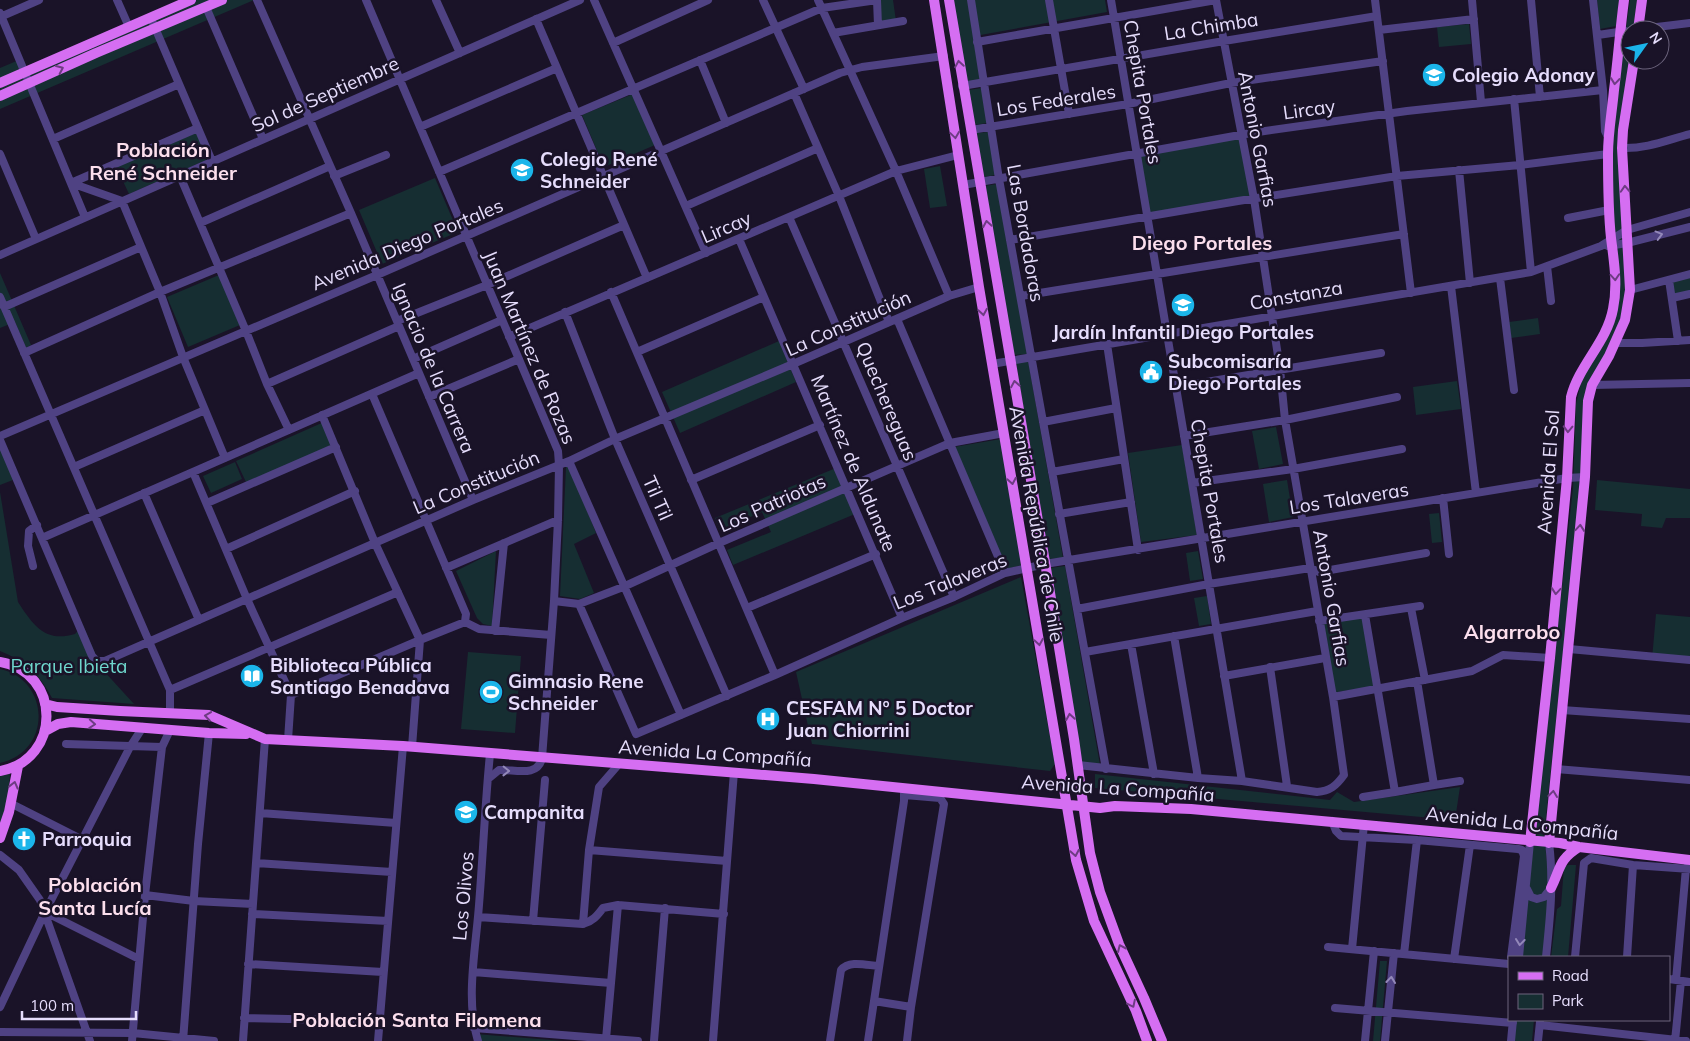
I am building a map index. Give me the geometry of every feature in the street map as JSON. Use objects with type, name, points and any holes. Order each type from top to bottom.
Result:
[{"type":"main road","points":[[0,83],[151,18],[174,3],[191,0]]},
{"type":"main road","points":[[0,96],[222,0]]},
{"type":"main road","name":"Avenida República de Chile","points":[[934,0],[979,287],[1076,860],[1091,914],[1103,944],[1136,1011],[1147,1041]]},
{"type":"main road","name":"Avenida República de Chile","points":[[948,0],[1046,564],[1090,853],[1103,900],[1119,944],[1162,1041]]},
{"type":"main road","name":"Avenida El Sol","points":[[1624,0],[1629,20]]},
{"type":"main road","name":"Avenida El Sol","points":[[1635,20],[1642,0]]},
{"type":"main road","name":"Avenida El Sol","points":[[1530,842],[1550,658],[1566,478],[1569,410],[1574,387],[1605,334],[1613,309],[1616,282],[1608,244],[1610,210],[1608,154],[1609,138],[1623,70]]},
{"type":"main road","name":"Avenida El Sol","points":[[1549,843],[1548,833],[1569,649],[1585,477],[1588,401],[1592,385],[1616,343],[1625,320],[1630,290],[1622,148],[1632,70]]},
{"type":"main road","points":[[0,662],[15,666],[31,678],[45,704],[47,718],[42,740],[32,755],[18,766],[0,772]]},
{"type":"main road","name":"Avenida La Compañía","points":[[45,704],[56,707],[209,715],[265,739],[407,747],[734,772],[904,791],[1100,808],[1115,806],[1190,809],[1332,821],[1549,843],[1689,866]]},
{"type":"main road","name":"Avenida La Compañía","points":[[45,731],[58,724],[71,722],[209,733],[253,734]]},
{"type":"main road","points":[[0,838],[6,825],[18,766]]},
{"type":"main road","points":[[1552,888],[1563,860],[1568,854],[1579,847]]},
{"type":"street","points":[[39,0],[1,16],[86,217]]},
{"type":"street","points":[[117,0],[129,27]]},
{"type":"street","name":"Ignacio de la Carrera","points":[[257,0],[473,500]]},
{"type":"street","name":"Juan Martínez de Rozas","points":[[366,0],[558,451],[558,520],[554,601],[542,758]]},
{"type":"street","points":[[436,0],[460,53]]},
{"type":"street","name":"Sol de Septiembre","points":[[0,255],[580,0]]},
{"type":"street","points":[[594,0],[706,252]]},
{"type":"street","points":[[614,43],[708,0]]},
{"type":"street","points":[[763,0],[804,89]]},
{"type":"street","points":[[439,172],[776,28],[820,4],[878,0],[878,25]]},
{"type":"street","name":"Las Bordadoras","points":[[971,0],[999,179],[1106,769]]},
{"type":"street","points":[[1049,0],[1069,114]]},
{"type":"street","name":"Chepita Portales","points":[[1111,0],[1242,781]]},
{"type":"street","points":[[977,42],[1216,0]]},
{"type":"street","name":"Antonio Garfias","points":[[1216,0],[1254,199],[1280,369],[1285,420],[1344,764],[1344,775],[1336,785],[1327,791],[1322,792],[1287,786]]},
{"type":"street","points":[[1376,0],[1411,293]]},
{"type":"street","points":[[1472,0],[1482,102]]},
{"type":"street","points":[[1531,0],[1540,96]]},
{"type":"street","points":[[1593,0],[1598,35],[1605,131],[1609,138]]},
{"type":"street","points":[[820,4],[896,171],[949,296]]},
{"type":"street","points":[[206,7],[263,139]]},
{"type":"street","name":"La Chimba","points":[[962,86],[1224,40],[1377,16]]},
{"type":"street","points":[[151,18],[212,161]]},
{"type":"street","points":[[536,19],[647,278]]},
{"type":"street","points":[[1379,30],[1474,19]]},
{"type":"street","points":[[833,33],[903,21]]},
{"type":"street","points":[[1670,25],[1690,23]]},
{"type":"street","points":[[1598,35],[1620,32]]},
{"type":"street","name":"Avenida Diego Portales","points":[[0,438],[51,414],[466,237],[849,70],[944,56]]},
{"type":"street","points":[[700,60],[726,123]]},
{"type":"street","name":"Los Federales","points":[[971,130],[1128,104],[1231,83],[1383,60]]},
{"type":"street","points":[[420,127],[557,68]]},
{"type":"street","points":[[53,139],[179,84]]},
{"type":"street","name":"Lircay","points":[[963,185],[1242,135],[1482,102],[1603,90]]},
{"type":"street","points":[[794,93],[839,196],[889,322]]},
{"type":"street","points":[[1514,99],[1531,272]]},
{"type":"street","points":[[71,183],[198,128]]},
{"type":"street","points":[[1622,148],[1636,149],[1690,134]]},
{"type":"street","points":[[686,206],[818,148]]},
{"type":"street","points":[[0,154],[36,239]]},
{"type":"street","points":[[1010,240],[1398,176],[1520,165],[1608,154]]},
{"type":"street","points":[[334,176],[386,155]]},
{"type":"street","name":"Lircay","points":[[509,336],[896,171],[958,155]]},
{"type":"street","points":[[200,223],[330,166]]},
{"type":"street","points":[[1459,170],[1470,283]]},
{"type":"street","points":[[180,176],[267,384],[289,430]]},
{"type":"street","points":[[71,183],[122,201],[160,292],[183,358],[225,458]]},
{"type":"street","points":[[1568,218],[1610,210]]},
{"type":"street","name":"Constanza","points":[[992,364],[1531,272],[1608,244],[1627,230],[1690,212]]},
{"type":"street","points":[[24,352],[160,292],[350,213]]},
{"type":"street","name":"Quechereguas","points":[[789,217],[954,598]]},
{"type":"street","points":[[267,384],[398,324],[624,225]]},
{"type":"street","name":"Constanza","points":[[1608,244],[1628,244],[1690,227]]},
{"type":"street","points":[[1021,296],[1404,234]]},
{"type":"street","name":"Martínez de Aldunate","points":[[739,239],[902,618]]},
{"type":"street","points":[[4,306],[142,247]]},
{"type":"street","points":[[1547,266],[1551,301]]},
{"type":"street","points":[[1630,290],[1690,274]]},
{"type":"street","points":[[1500,278],[1514,390]]},
{"type":"street","points":[[1669,280],[1678,341]]},
{"type":"street","points":[[1451,286],[1476,493]]},
{"type":"street","name":"La Constitución","points":[[42,538],[92,656],[97,661],[105,661],[473,500],[559,465],[615,439],[949,296],[979,287]]},
{"type":"street","points":[[611,292],[775,675]]},
{"type":"street","points":[[1672,298],[1690,294]]},
{"type":"street","points":[[0,297],[170,690],[170,714]]},
{"type":"street","points":[[637,352],[764,297]]},
{"type":"street","name":"Til Til","points":[[565,312],[615,439],[727,696]]},
{"type":"street","points":[[897,319],[1005,573]]},
{"type":"street","points":[[413,359],[502,320]]},
{"type":"street","points":[[1616,343],[1690,340]]},
{"type":"street","points":[[1107,344],[1138,550]]},
{"type":"street","points":[[1176,388],[1381,353]]},
{"type":"street","points":[[429,397],[519,359]]},
{"type":"street","points":[[0,438],[42,538],[419,374]]},
{"type":"street","points":[[1592,385],[1690,383]]},
{"type":"street","points":[[372,394],[466,614],[465,622]]},
{"type":"street","points":[[1184,436],[1285,420],[1397,398]]},
{"type":"street","points":[[1043,422],[1116,408]]},
{"type":"street","points":[[74,467],[206,410]]},
{"type":"street","points":[[322,416],[355,491],[375,543],[420,640],[396,823],[378,1041]]},
{"type":"street","points":[[691,480],[820,425]]},
{"type":"street","name":"Los Patriotas","points":[[554,601],[579,604],[623,587],[719,543],[950,443],[1004,433]]},
{"type":"street","points":[[207,503],[336,447]]},
{"type":"street","points":[[1192,483],[1293,469],[1402,449]]},
{"type":"street","points":[[1052,472],[1124,459]]},
{"type":"street","points":[[568,461],[681,715]]},
{"type":"street","points":[[193,472],[247,599],[291,695],[288,740]]},
{"type":"street","name":"Los Talaveras","points":[[579,604],[636,734],[727,696],[902,618],[954,598],[1005,573],[1046,564],[1443,498],[1566,478],[1585,477]]},
{"type":"street","points":[[226,549],[355,491]]},
{"type":"street","points":[[144,494],[199,620]]},
{"type":"street","points":[[1443,498],[1450,554]]},
{"type":"street","points":[[1059,514],[1131,502]]},
{"type":"street","points":[[446,568],[558,520]]},
{"type":"street","points":[[33,566],[28,546],[29,531],[37,525]]},
{"type":"street","points":[[495,631],[504,543]]},
{"type":"street","points":[[1077,609],[1209,584],[1310,568],[1319,572],[1426,553]]},
{"type":"street","points":[[746,608],[876,554]]},
{"type":"street","points":[[170,690],[398,592]]},
{"type":"street","points":[[1319,622],[1420,606]]},
{"type":"street","points":[[1411,608],[1434,785]]},
{"type":"street","points":[[1085,652],[1317,611]]},
{"type":"street","points":[[1365,615],[1395,792]]},
{"type":"street","points":[[291,695],[465,622],[479,629],[551,635]]},
{"type":"street","points":[[1174,636],[1198,778]]},
{"type":"street","points":[[1131,644],[1154,774]]},
{"type":"street","points":[[1569,649],[1690,660]]},
{"type":"street","points":[[1333,697],[1472,671],[1502,655],[1550,658]]},
{"type":"street","points":[[1224,676],[1325,658]]},
{"type":"street","points":[[1078,765],[1287,786],[1270,667]]},
{"type":"street","points":[[1562,710],[1690,720]]},
{"type":"street","points":[[0,1007],[45,912],[130,747],[143,728]]},
{"type":"street","points":[[132,1037],[145,895],[162,748],[170,730]]},
{"type":"street","points":[[183,1040],[209,733]]},
{"type":"street","points":[[243,1041],[265,739]]},
{"type":"street","points":[[66,744],[162,748]]},
{"type":"street","name":"Los Olivos","points":[[478,1041],[474,1028],[473,972],[490,754]]},
{"type":"street","points":[[488,779],[498,770],[517,772],[533,770],[541,764],[542,758]]},
{"type":"street","points":[[583,924],[589,850],[599,787],[619,764]]},
{"type":"street","points":[[1556,769],[1690,780]]},
{"type":"street","points":[[712,1041],[724,914],[734,772]]},
{"type":"street","points":[[533,922],[544,780]]},
{"type":"street","points":[[1363,797],[1460,781]]},
{"type":"street","points":[[868,1041],[904,791],[940,798],[944,804],[907,1041]]},
{"type":"street","points":[[10,803],[83,840]]},
{"type":"street","points":[[260,813],[396,823]]},
{"type":"street","points":[[1332,821],[1336,831],[1341,836],[1417,840],[1522,850],[1524,856],[1511,956]]},
{"type":"street","points":[[1352,949],[1364,824]]},
{"type":"street","points":[[1404,954],[1417,840]]},
{"type":"street","name":"Avenida El Sol","points":[[1519,956],[1530,842]]},
{"type":"street","name":"Avenida El Sol","points":[[1546,956],[1552,904],[1549,843]]},
{"type":"street","points":[[1454,959],[1470,845]]},
{"type":"street","points":[[589,850],[728,861]]},
{"type":"street","points":[[0,855],[19,870],[40,900],[89,1037]]},
{"type":"street","points":[[1575,956],[1584,863],[1591,858],[1633,864],[1689,866],[1675,980],[1675,1040]]},
{"type":"street","points":[[256,863],[392,872]]},
{"type":"street","points":[[1627,956],[1633,864]]},
{"type":"street","points":[[1527,889],[1531,897],[1541,898],[1548,894],[1552,888]]},
{"type":"street","points":[[145,895],[194,901],[253,904]]},
{"type":"street","points":[[478,918],[583,924],[591,922],[596,918],[603,908],[618,904],[724,914]]},
{"type":"street","points":[[606,1039],[618,904]]},
{"type":"street","points":[[654,1041],[664,908]]},
{"type":"street","points":[[45,912],[139,959]]},
{"type":"street","points":[[252,914],[388,921]]},
{"type":"street","points":[[1328,947],[1508,964]]},
{"type":"street","points":[[1366,1041],[1374,951]]},
{"type":"street","points":[[1385,1041],[1394,953]]},
{"type":"street","points":[[248,964],[383,972]]},
{"type":"street","points":[[830,1041],[841,970],[844,966],[850,964],[878,966]]},
{"type":"street","points":[[473,972],[611,983]]},
{"type":"street","points":[[1675,980],[1690,982]]},
{"type":"street","points":[[874,1001],[911,1007]]},
{"type":"street","points":[[1335,1008],[1508,1021]]},
{"type":"street","points":[[244,1018],[381,1021]]},
{"type":"street","points":[[1511,1041],[1513,1021]]},
{"type":"street","points":[[1538,1041],[1540,1022],[1686,1041]]},
{"type":"street","points":[[474,1028],[638,1041]]},
{"type":"street","points":[[0,1032],[214,1041]]},
{"type":"green space","points":[[191,0],[254,0],[0,109],[0,68],[19,60],[25,72]]},
{"type":"green space","points":[[876,0],[893,0],[896,21],[876,24]]},
{"type":"green space","points":[[952,0],[968,0],[980,79],[966,83]]},
{"type":"green space","points":[[975,0],[1105,0],[1107,12],[975,36]]},
{"type":"green space","points":[[1597,0],[1619,0],[1616,26],[1600,29]]},
{"type":"green space","points":[[1630,0],[1637,0],[1634,20],[1627,20]]},
{"type":"green space","points":[[1469,24],[1471,44],[1439,47],[1437,27]]},
{"type":"green space","points":[[1620,70],[1628,70],[1620,131],[1626,298],[1621,325],[1591,381],[1544,836],[1550,888],[1545,956],[1521,956],[1573,488],[1576,404],[1582,379],[1609,334],[1614,215],[1612,175],[1613,121]]},
{"type":"green space","points":[[982,88],[988,123],[973,125],[968,90]]},
{"type":"green space","points":[[633,94],[655,145],[604,167],[582,115]]},
{"type":"green space","points":[[200,129],[213,157],[129,194],[116,166]]},
{"type":"green space","points":[[989,132],[996,175],[982,177],[976,133]]},
{"type":"green space","points":[[1240,138],[1252,199],[1147,218],[1137,155]]},
{"type":"green space","points":[[940,166],[947,206],[930,208],[924,169]]},
{"type":"green space","points":[[435,178],[458,232],[382,264],[359,210]]},
{"type":"green space","points":[[997,184],[1028,354],[1014,355],[984,186]]},
{"type":"green space","points":[[0,273],[31,345],[26,348],[15,322],[0,328]]},
{"type":"green space","points":[[1690,274],[1690,294],[1672,298],[1669,280]]},
{"type":"green space","points":[[219,275],[240,325],[188,347],[167,297]]},
{"type":"green space","points":[[1538,318],[1540,334],[1511,338],[1509,322]]},
{"type":"green space","points":[[779,341],[796,382],[680,433],[662,392]]},
{"type":"green space","points":[[1028,360],[1063,558],[1049,559],[1016,363]]},
{"type":"green space","points":[[1457,381],[1461,409],[1416,415],[1413,387]]},
{"type":"green space","points":[[324,422],[333,446],[246,482],[236,461]]},
{"type":"green space","points":[[1276,427],[1283,464],[1259,469],[1252,431]]},
{"type":"green space","points":[[1001,439],[1022,565],[1006,569],[954,447]]},
{"type":"green space","points":[[0,442],[18,478],[0,485]]},
{"type":"green space","points":[[1182,445],[1197,535],[1141,542],[1128,453]]},
{"type":"green space","points":[[235,462],[242,479],[211,493],[203,476]]},
{"type":"green space","points":[[569,466],[596,533],[574,544],[594,593],[580,599],[560,596],[566,467]]},
{"type":"green space","points":[[836,468],[855,514],[733,565],[727,550],[771,532],[762,512],[720,530],[715,518]]},
{"type":"green space","points":[[1287,480],[1293,517],[1269,522],[1263,484]]},
{"type":"green space","points":[[1597,480],[1690,489],[1690,518],[1666,518],[1662,528],[1641,526],[1642,514],[1595,510]]},
{"type":"green space","name":"Parque Ibieta","points":[[0,492],[18,602],[35,625],[48,634],[65,636],[75,634],[83,625],[102,669],[134,704],[52,698],[43,683],[31,670],[17,659],[0,651]]},
{"type":"green space","points":[[1439,513],[1442,542],[1432,543],[1429,514]]},
{"type":"green space","points":[[496,551],[492,626],[483,624],[477,618],[456,571]]},
{"type":"green space","points":[[1198,551],[1203,579],[1190,581],[1186,553]]},
{"type":"green space","points":[[1065,566],[1100,765],[1081,762],[1050,568]]},
{"type":"green space","points":[[1021,577],[1055,764],[1050,771],[812,744],[796,672]]},
{"type":"green space","points":[[1207,596],[1211,624],[1199,626],[1194,598]]},
{"type":"green space","points":[[1656,614],[1690,617],[1690,662],[1652,659]]},
{"type":"green space","points":[[1365,615],[1376,686],[1331,693],[1319,621]]},
{"type":"green space","name":"Gimnasio Rene Schneider","points":[[468,652],[521,656],[515,733],[461,729]]},
{"type":"green space","points":[[0,669],[17,676],[29,687],[36,701],[39,716],[36,731],[29,745],[17,756],[0,763]]},
{"type":"green space","points":[[10,774],[8,797],[0,829],[0,776]]},
{"type":"green space","points":[[1095,774],[1330,800],[1337,792],[1354,802],[1460,787],[1455,820],[1095,788]]},
{"type":"green space","points":[[1576,865],[1568,956],[1551,956],[1557,909],[1561,906],[1564,867]]},
{"type":"green space","points":[[1380,961],[1387,961],[1380,1041],[1373,1041]]},
{"type":"green space","points":[[1516,1021],[1534,1021],[1532,1041],[1514,1041]]},
{"type":"green space","points":[[475,1034],[564,1041],[479,1041]]},
{"type":"place","name":"Colegio Adonay","points":[[1434,75]]},
{"type":"place","name":"Colegio René Schneider","points":[[522,170]]},
{"type":"place","name":"Jardín Infantil Diego Portales","points":[[1183,305]]},
{"type":"place","name":"Subcomisaría Diego Portales","points":[[1151,372]]},
{"type":"place","name":"Biblioteca Pública Santiago Benadava","points":[[252,676]]},
{"type":"place","name":"Gimnasio Rene Schneider","points":[[491,692]]},
{"type":"place","name":"CESFAM N° 5 Doctor Juan Chiorrini","points":[[768,719]]},
{"type":"place","name":"Campanita","points":[[466,812]]},
{"type":"place","name":"Parroquia","points":[[24,839]]},
{"type":"district","name":"Población René Schneider","points":[[163,160]]},
{"type":"district","name":"Diego Portales","points":[[1202,242]]},
{"type":"district","name":"Algarrobo","points":[[1512,631]]},
{"type":"district","name":"Población Santa Lucía","points":[[95,896]]},
{"type":"district","name":"Población Santa Filomena","points":[[417,1019]]}]
